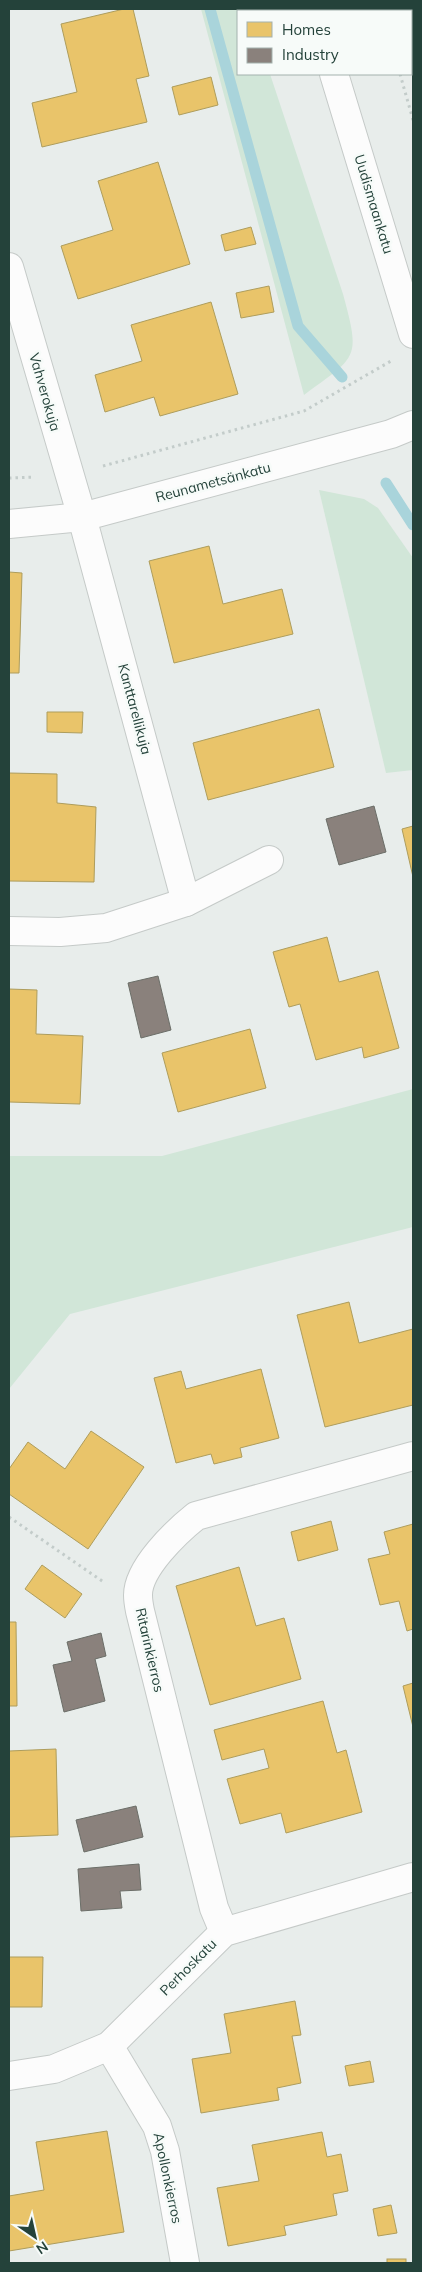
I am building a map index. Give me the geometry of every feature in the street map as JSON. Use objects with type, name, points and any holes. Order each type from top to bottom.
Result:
[{"type":"street","name":"Uudismaankatu","points":[[334,75],[413,334]]},
{"type":"street","name":"Vahverokuja","points":[[9,267],[82,517]]},
{"type":"street","name":"Reunametsänkatu","points":[[9,524],[82,517],[391,434],[413,425]]},
{"type":"street","name":"Kanttarellikuja","points":[[82,517],[186,902]]},
{"type":"street","points":[[9,931],[60,932],[106,928],[186,902],[269,860]]},
{"type":"street","name":"Ritarinkierros","points":[[224,1932],[212,1899],[140,1611],[138,1594],[152,1561],[179,1530],[196,1516],[413,1456]]},
{"type":"street","name":"Perhoskatu","points":[[9,2076],[54,2069],[109,2046],[224,1932],[413,1878]]},
{"type":"street","name":"Apollonkierros","points":[[109,2046],[157,2126],[165,2151],[185,2263]]},
{"type":"path","points":[[400,75],[413,120]]},
{"type":"path","points":[[9,478],[34,477],[67,470],[94,468],[304,411],[398,356]]},
{"type":"path","points":[[9,1517],[106,1584],[138,1594]]},
{"type":"green space","points":[[201,9],[248,10],[237,10],[237,75],[270,75],[349,316],[353,345],[350,355],[335,372],[304,395]]},
{"type":"green space","points":[[319,490],[364,499],[378,508],[413,558],[413,770],[386,773]]},
{"type":"green space","points":[[413,1089],[413,1227],[70,1314],[9,1389],[9,1156],[162,1156]]},
{"type":"building: Homes","points":[[124,9],[133,9],[149,76],[136,79],[147,122],[42,147],[32,103],[77,92],[61,24]]},
{"type":"building: Homes","points":[[211,77],[218,105],[179,115],[172,87]]},
{"type":"building: Homes","points":[[158,162],[190,264],[78,299],[61,246],[113,230],[98,181]]},
{"type":"building: Homes","points":[[251,227],[256,244],[225,251],[221,235]]},
{"type":"building: Homes","points":[[269,286],[274,312],[241,318],[236,293]]},
{"type":"building: Homes","points":[[211,302],[238,394],[160,416],[154,397],[105,412],[95,375],[142,361],[131,325]]},
{"type":"building: Homes","points":[[209,546],[223,604],[282,589],[293,634],[174,663],[149,561]]},
{"type":"building: Homes","points":[[9,572],[22,573],[19,673],[9,673]]},
{"type":"building: Homes","points":[[319,709],[334,767],[208,800],[193,743]]},
{"type":"building: Homes","points":[[47,712],[83,712],[82,733],[47,732]]},
{"type":"building: Homes","points":[[9,773],[57,774],[57,803],[96,807],[94,882],[9,881]]},
{"type":"building: Homes","points":[[413,826],[413,877],[402,829]]},
{"type":"building: Homes","points":[[327,937],[339,982],[378,971],[399,1048],[364,1058],[362,1047],[316,1060],[300,1004],[289,1007],[273,952]]},
{"type":"building: Homes","points":[[9,989],[37,990],[36,1034],[83,1036],[80,1104],[9,1102]]},
{"type":"building: Homes","points":[[250,1029],[266,1088],[178,1112],[162,1053]]},
{"type":"building: Homes","points":[[349,1302],[359,1343],[413,1329],[413,1405],[325,1427],[297,1315]]},
{"type":"building: Homes","points":[[261,1369],[279,1438],[240,1448],[242,1457],[214,1464],[211,1454],[176,1463],[154,1378],[181,1371],[186,1389]]},
{"type":"building: Homes","points":[[91,1431],[144,1467],[88,1549],[9,1494],[9,1469],[28,1442],[65,1469]]},
{"type":"building: Homes","points":[[331,1521],[338,1550],[298,1561],[291,1532]]},
{"type":"building: Homes","points":[[413,1524],[413,1629],[407,1631],[399,1601],[380,1605],[368,1559],[390,1554],[384,1532]]},
{"type":"building: Homes","points":[[42,1565],[82,1594],[65,1618],[25,1589]]},
{"type":"building: Homes","points":[[239,1567],[256,1626],[284,1618],[301,1679],[210,1705],[176,1586]]},
{"type":"building: Homes","points":[[9,1622],[16,1622],[17,1706],[9,1706]]},
{"type":"building: Homes","points":[[413,1683],[413,1727],[403,1686]]},
{"type":"building: Homes","points":[[323,1701],[337,1753],[346,1750],[362,1812],[286,1833],[281,1813],[240,1824],[227,1779],[269,1768],[264,1749],[222,1760],[214,1730]]},
{"type":"building: Homes","points":[[56,1749],[58,1835],[9,1837],[9,1751]]},
{"type":"building: Homes","points":[[9,1957],[43,1957],[42,2007],[9,2007]]},
{"type":"building: Homes","points":[[295,2001],[301,2035],[292,2036],[301,2083],[277,2088],[279,2100],[201,2113],[192,2059],[231,2053],[224,2014]]},
{"type":"building: Homes","points":[[370,2061],[374,2082],[349,2086],[345,2066]]},
{"type":"building: Homes","points":[[107,2131],[124,2232],[9,2251],[9,2196],[44,2190],[36,2142]]},
{"type":"building: Homes","points":[[322,2132],[327,2157],[341,2154],[348,2191],[333,2194],[337,2215],[284,2226],[286,2235],[228,2246],[217,2188],[259,2181],[252,2145]]},
{"type":"building: Homes","points":[[391,2205],[397,2233],[378,2236],[373,2209]]},
{"type":"building: Homes","points":[[387,2259],[406,2259],[406,2263],[387,2263]]},
{"type":"building: Industry","points":[[374,806],[386,852],[339,865],[326,819]]},
{"type":"building: Industry","points":[[158,976],[171,1030],[141,1038],[128,983]]},
{"type":"building: Industry","points":[[101,1633],[106,1656],[95,1659],[105,1701],[64,1712],[53,1665],[72,1661],[67,1642]]},
{"type":"building: Industry","points":[[136,1806],[143,1837],[84,1852],[76,1820]]},
{"type":"building: Industry","points":[[139,1864],[141,1890],[120,1891],[122,1908],[81,1911],[78,1869]]},
{"type":"waterway","points":[[210,9],[298,326],[342,377]]},
{"type":"waterway","points":[[386,483],[413,525]]}]
